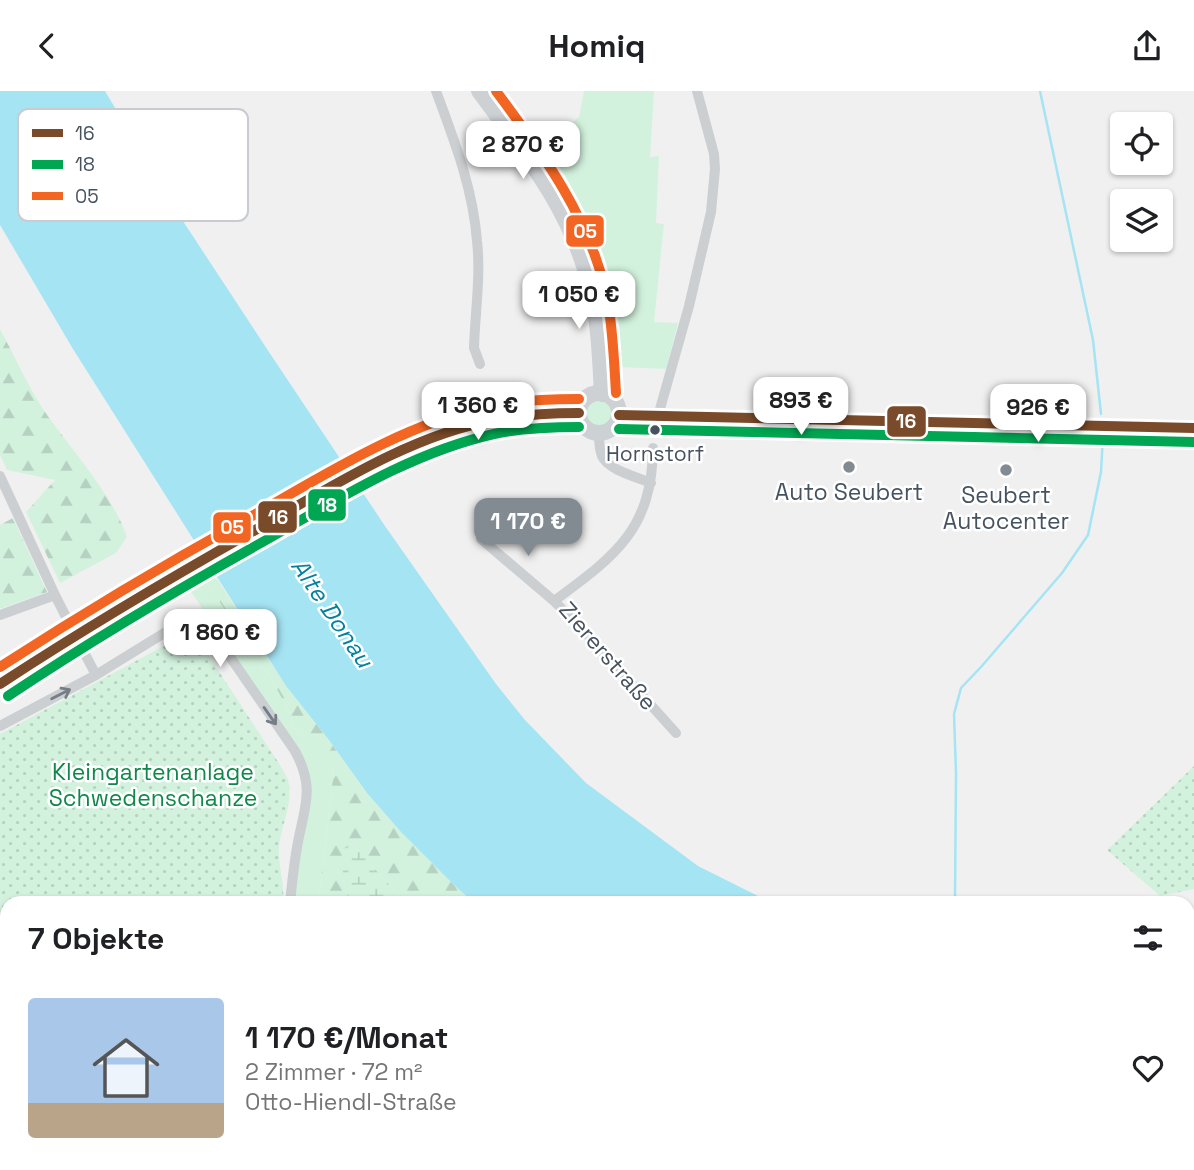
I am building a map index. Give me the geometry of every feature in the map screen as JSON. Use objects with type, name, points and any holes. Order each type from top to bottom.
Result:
[{"type":"main road","points":[[479,91],[539,173],[575,241],[594,305],[602,394]]},
{"type":"main road","points":[[636,415],[599,433],[583,425],[579,413],[584,401],[595,394],[602,394],[613,399],[619,409],[636,415],[1194,428]]},
{"type":"main road","points":[[0,684],[164,580],[393,454],[479,422],[540,413],[579,413]]},
{"type":"street","points":[[436,91],[470,190],[478,256],[474,348],[480,364]]},
{"type":"street","points":[[636,415],[689,306],[711,212],[714,153],[697,91]]},
{"type":"street","points":[[599,433],[600,449],[606,462],[651,483]]},
{"type":"street","name":"Ziererstraße","points":[[653,448],[651,483],[642,513],[624,541],[594,571],[554,601],[676,733]]},
{"type":"street","points":[[0,476],[65,615]]},
{"type":"street","points":[[481,539],[554,601]]},
{"type":"street","points":[[0,615],[55,595]]},
{"type":"street","points":[[0,726],[96,675],[174,627],[200,622],[207,626],[295,751],[305,771],[307,803],[297,846],[291,896]]},
{"type":"street","points":[[86,656],[96,675]]},
{"type":"green space","points":[[584,91],[654,91],[650,157],[659,156],[656,223],[664,224],[654,322],[678,323],[666,369],[615,367],[605,297],[591,249],[570,211],[568,186],[539,149],[579,117]]},
{"type":"green space","points":[[0,329],[47,415],[102,490],[121,521],[127,537],[116,553],[60,583],[26,512],[55,480],[7,470],[0,455]]},
{"type":"green space","points":[[599,399],[609,403],[613,413],[609,423],[599,427],[589,423],[585,413],[589,403]]},
{"type":"green space","points":[[13,518],[47,592],[0,609],[0,525]]},
{"type":"green space","points":[[207,574],[218,580],[286,686],[367,793],[401,832],[466,896],[400,896],[351,843],[343,880],[347,896],[319,896],[334,770],[293,726],[291,715],[272,680],[203,577]]},
{"type":"green space","points":[[203,577],[272,680],[291,715],[293,726],[334,770],[319,896],[295,896],[301,837],[302,758],[188,587]]},
{"type":"green space","name":"Kleingartenanlage Schwedenschanze","points":[[184,635],[193,638],[201,644],[288,780],[288,805],[279,847],[283,896],[0,896],[0,734]]},
{"type":"green space","points":[[1194,766],[1194,889],[1160,896],[1107,850]]},
{"type":"green space","points":[[351,843],[400,896],[347,896],[343,880],[343,849]]},
{"type":"water","name":"Alte Donau","points":[[0,91],[105,91],[116,109],[18,109],[18,221],[183,221],[385,526],[496,684],[525,720],[586,783],[698,866],[758,896],[466,896],[401,832],[367,793],[286,686],[73,349],[0,225]]},
{"type":"pier","points":[[349,466],[362,485],[207,570],[195,551]]},
{"type":"waterway","points":[[1040,91],[1093,340],[1101,414]]},
{"type":"waterway","points":[[955,896],[954,714],[961,688],[1062,573],[1088,535],[1101,472],[1103,435]]},
{"type":"tunnel","points":[[65,615],[86,656]]},
{"type":"transit line","name":"05","points":[[496,91],[563,188],[589,240],[607,297],[616,393]]},
{"type":"transit line","name":"05","points":[[0,667],[183,555],[333,470],[394,439],[456,415],[489,406],[534,400],[579,399]]},
{"type":"transit line","name":"16","points":[[0,684],[186,569],[399,451],[463,427],[495,420],[537,414],[579,413]]},
{"type":"transit line","name":"16","points":[[619,415],[1194,428]]},
{"type":"transit line","name":"18","points":[[8,696],[195,580],[402,466],[463,442],[494,434],[536,428],[579,427]]},
{"type":"transit line","name":"18","points":[[619,429],[1194,442]]},
{"type":"place","name":"Hornstorf","points":[[655,430]]},
{"type":"place","name":"Auto Seubert","points":[[849,467]]},
{"type":"place","name":"Seubert Autocenter","points":[[1006,470]]}]
